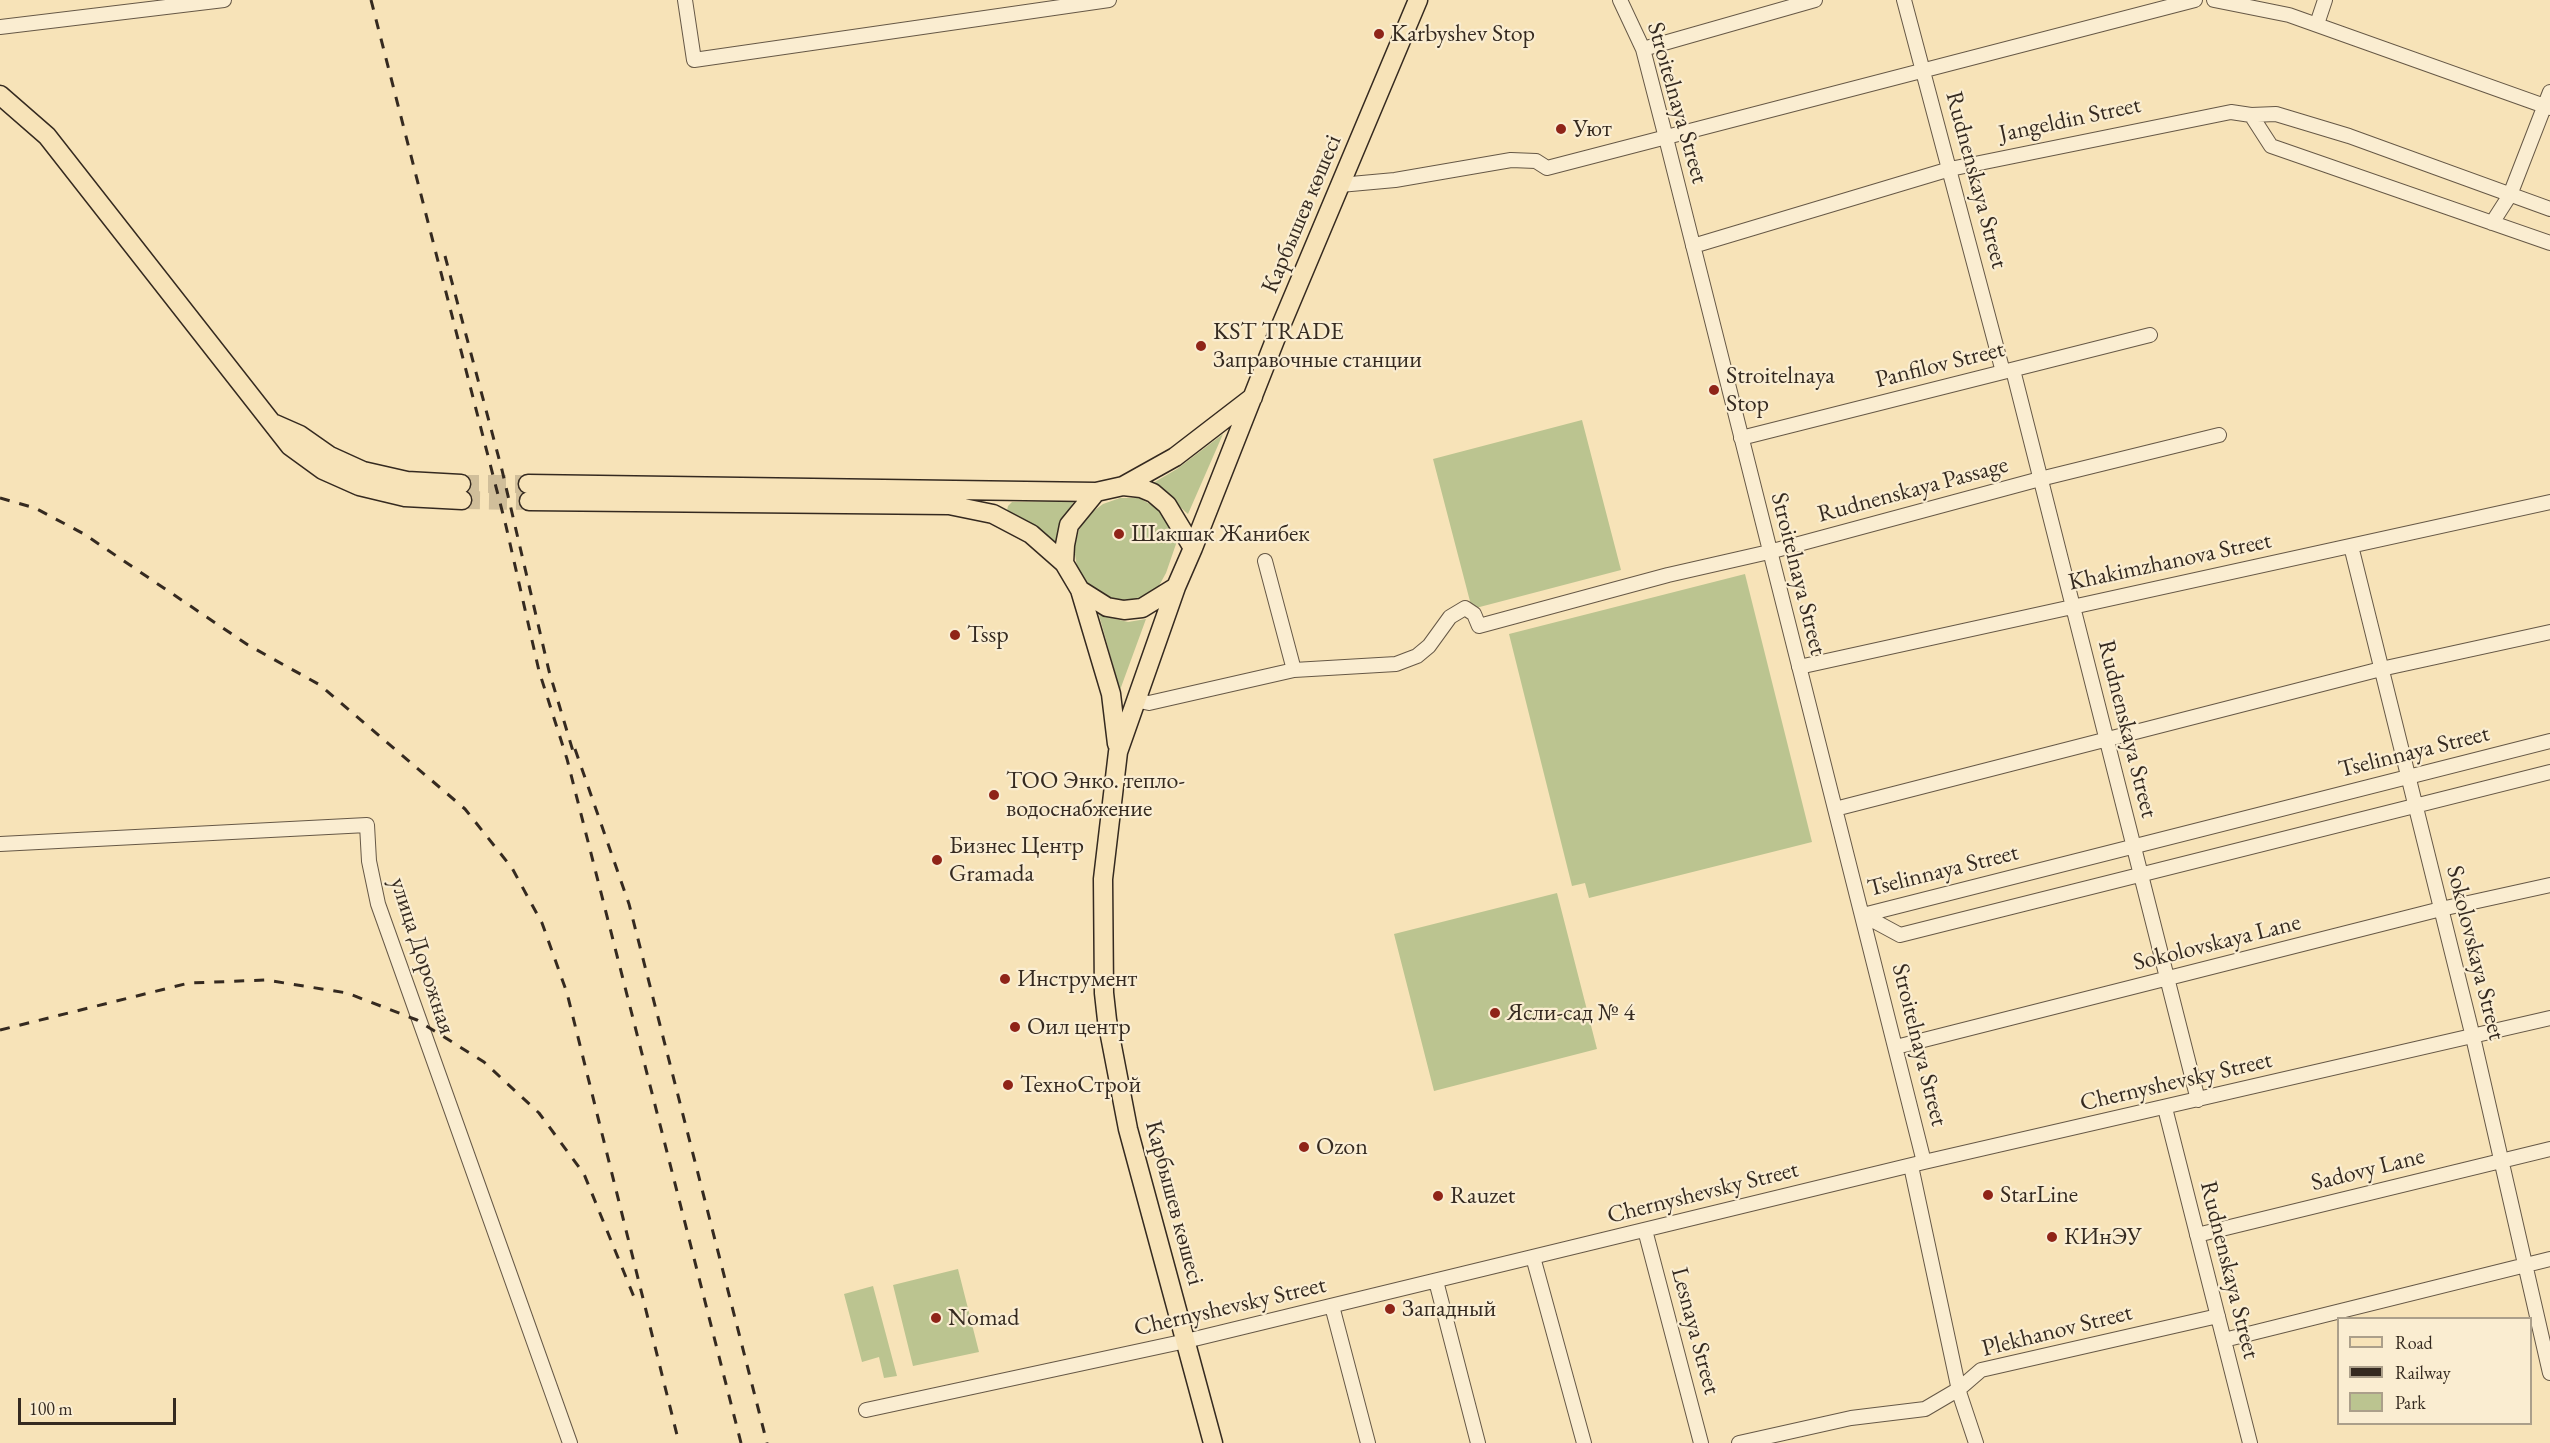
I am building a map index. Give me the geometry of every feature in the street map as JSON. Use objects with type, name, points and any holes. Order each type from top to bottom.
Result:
[{"type":"main road","name":"Карбышев көшесі","points":[[1193,548],[1340,185],[1418,0]]},
{"type":"main road","points":[[0,95],[47,136],[290,446],[323,470],[359,486],[405,497],[461,492]]},
{"type":"main road","points":[[1118,752],[1111,694],[1080,590],[1064,563],[1031,534],[993,514],[949,505],[528,493],[1096,492],[1124,486],[1175,457],[1254,396]]},
{"type":"main road","points":[[1080,590],[1107,607],[1124,610],[1142,608],[1176,587],[1193,548],[1167,505],[1153,493],[1124,486]]},
{"type":"main road","points":[[1064,563],[1069,525],[1096,492]]},
{"type":"main road","name":"Карбышев көшесі","points":[[1176,587],[1118,752],[1103,879],[1107,1020],[1128,1129],[1213,1443]]},
{"type":"street","points":[[0,27],[224,0]]},
{"type":"street","points":[[685,0],[694,60],[1109,0]]},
{"type":"street","name":"Stroitelnaya Street","points":[[1620,0],[1643,49],[1896,1047],[1959,1389],[1976,1443]]},
{"type":"street","points":[[1643,49],[1815,0]]},
{"type":"street","name":"Rudnenskaya Street","points":[[1904,0],[1950,169],[2040,479],[2198,1100]]},
{"type":"street","points":[[1340,185],[1395,180],[1511,160],[1536,161],[1547,168],[2195,0]]},
{"type":"street","points":[[2214,0],[2289,15],[2548,102],[2510,195],[2492,222]]},
{"type":"street","points":[[2317,24],[2325,0]]},
{"type":"street","name":"Jangeldin Street","points":[[1693,246],[1950,169],[2203,115],[2230,112],[2251,115],[2276,114],[2349,136],[2550,209]]},
{"type":"street","points":[[2251,115],[2271,146],[2550,243]]},
{"type":"street","name":"Panfilov Street","points":[[1741,438],[2150,335]]},
{"type":"street","name":"Rudnenskaya Passage","points":[[1294,670],[1396,664],[1423,651],[1450,617],[1465,608],[1474,614],[1479,626],[1668,575],[1769,552],[2040,479],[2219,435]]},
{"type":"street","name":"Khakimzhanova Street","points":[[1799,667],[2550,502]]},
{"type":"street","name":"Sokolovskaya Street","points":[[2351,546],[2473,1037],[2550,1373]]},
{"type":"street","points":[[1135,700],[1149,703],[1294,670],[1265,561]]},
{"type":"street","points":[[1835,808],[2381,669],[2550,632]]},
{"type":"street","name":"Tselinnaya Street","points":[[1863,915],[2550,741]]},
{"type":"street","name":"Tselinnaya Street","points":[[1863,915],[1900,935],[2550,772]]},
{"type":"street","name":"улица Дорожная","points":[[0,844],[367,825],[369,861],[378,904],[570,1443]]},
{"type":"street","name":"Sokolovskaya Lane","points":[[1896,1047],[2441,909],[2550,885]]},
{"type":"street","name":"Chernyshevsky Street","points":[[866,1410],[1186,1341],[1917,1164],[2550,1018]]},
{"type":"street","name":"Rudnenskaya Street","points":[[2165,1108],[2250,1443]]},
{"type":"street","name":"Sadovy Lane","points":[[2197,1235],[2550,1149]]},
{"type":"street","name":"Lesnaya Street","points":[[1646,1230],[1701,1443]]},
{"type":"street","points":[[1533,1257],[1584,1443]]},
{"type":"street","points":[[2224,1340],[2550,1259]]},
{"type":"street","points":[[1436,1281],[1479,1443]]},
{"type":"street","points":[[1332,1306],[1368,1443]]},
{"type":"street","name":"Plekhanov Street","points":[[1739,1443],[1851,1418],[1925,1409],[1959,1389],[1981,1370],[2218,1316]]},
{"type":"green space","points":[[1582,420],[1621,570],[1472,609],[1433,459]]},
{"type":"green space","points":[[1223,434],[1188,514],[1153,483],[1177,469]]},
{"type":"green space","points":[[1120,498],[1139,498],[1155,507],[1168,519],[1176,535],[1176,544],[1166,573],[1155,593],[1144,599],[1128,603],[1111,601],[1084,582],[1077,567],[1074,548],[1079,530],[1088,515],[1103,504]]},
{"type":"green space","points":[[1074,501],[1061,524],[1055,545],[1006,515],[1008,506],[1012,502]]},
{"type":"green space","points":[[1745,574],[1812,842],[1589,898],[1585,883],[1572,886],[1509,634]]},
{"type":"green space","points":[[1099,615],[1128,622],[1146,619],[1120,690]]},
{"type":"green space","points":[[1557,893],[1597,1049],[1434,1091],[1394,934]]},
{"type":"green space","name":"Nomad","points":[[958,1269],[979,1352],[913,1366],[893,1285]]},
{"type":"green space","name":"Nomad","points":[[873,1286],[897,1376],[884,1378],[879,1357],[862,1362],[844,1294]]},
{"type":"tunnel","points":[[461,484],[528,484]]},
{"type":"tunnel","points":[[462,500],[529,501]]},
{"type":"railway","points":[[371,0],[506,526],[539,671],[567,759],[741,1443]]},
{"type":"railway","points":[[445,256],[502,470],[549,671],[575,758]]},
{"type":"railway","points":[[0,498],[35,508],[84,534],[248,645],[320,685],[465,809],[512,868],[542,923],[567,993],[679,1443]]},
{"type":"railway","points":[[575,749],[629,904],[767,1443]]},
{"type":"railway","points":[[0,1030],[189,983],[266,980],[347,993],[417,1020],[484,1062],[539,1113],[584,1174],[634,1297]]},
{"type":"place","name":"Karbyshev Stop","points":[[1379,34]]},
{"type":"place","name":"Уют","points":[[1561,129]]},
{"type":"place","name":"KST TRADE Заправочные станции","points":[[1201,346]]},
{"type":"place","name":"Stroitelnaya Stop","points":[[1714,390]]},
{"type":"place","name":"Шакшак Жанибек","points":[[1119,534]]},
{"type":"place","name":"Tssp","points":[[955,635]]},
{"type":"place","name":"ТОО Энко. тепло- водоснабжение","points":[[994,795]]},
{"type":"place","name":"Бизнес Центр Gramada","points":[[937,860]]},
{"type":"place","name":"Инструмент","points":[[1005,979]]},
{"type":"place","name":"Ясли-сад № 4","points":[[1495,1013]]},
{"type":"place","name":"Оил центр","points":[[1015,1027]]},
{"type":"place","name":"ТехноСтрой","points":[[1008,1085]]},
{"type":"place","name":"Ozon","points":[[1304,1147]]},
{"type":"place","name":"StarLine","points":[[1988,1195]]},
{"type":"place","name":"Rauzet","points":[[1438,1196]]},
{"type":"place","name":"КИнЭУ","points":[[2052,1237]]},
{"type":"place","name":"Западный","points":[[1390,1309]]},
{"type":"place","name":"Nomad","points":[[936,1318]]}]
